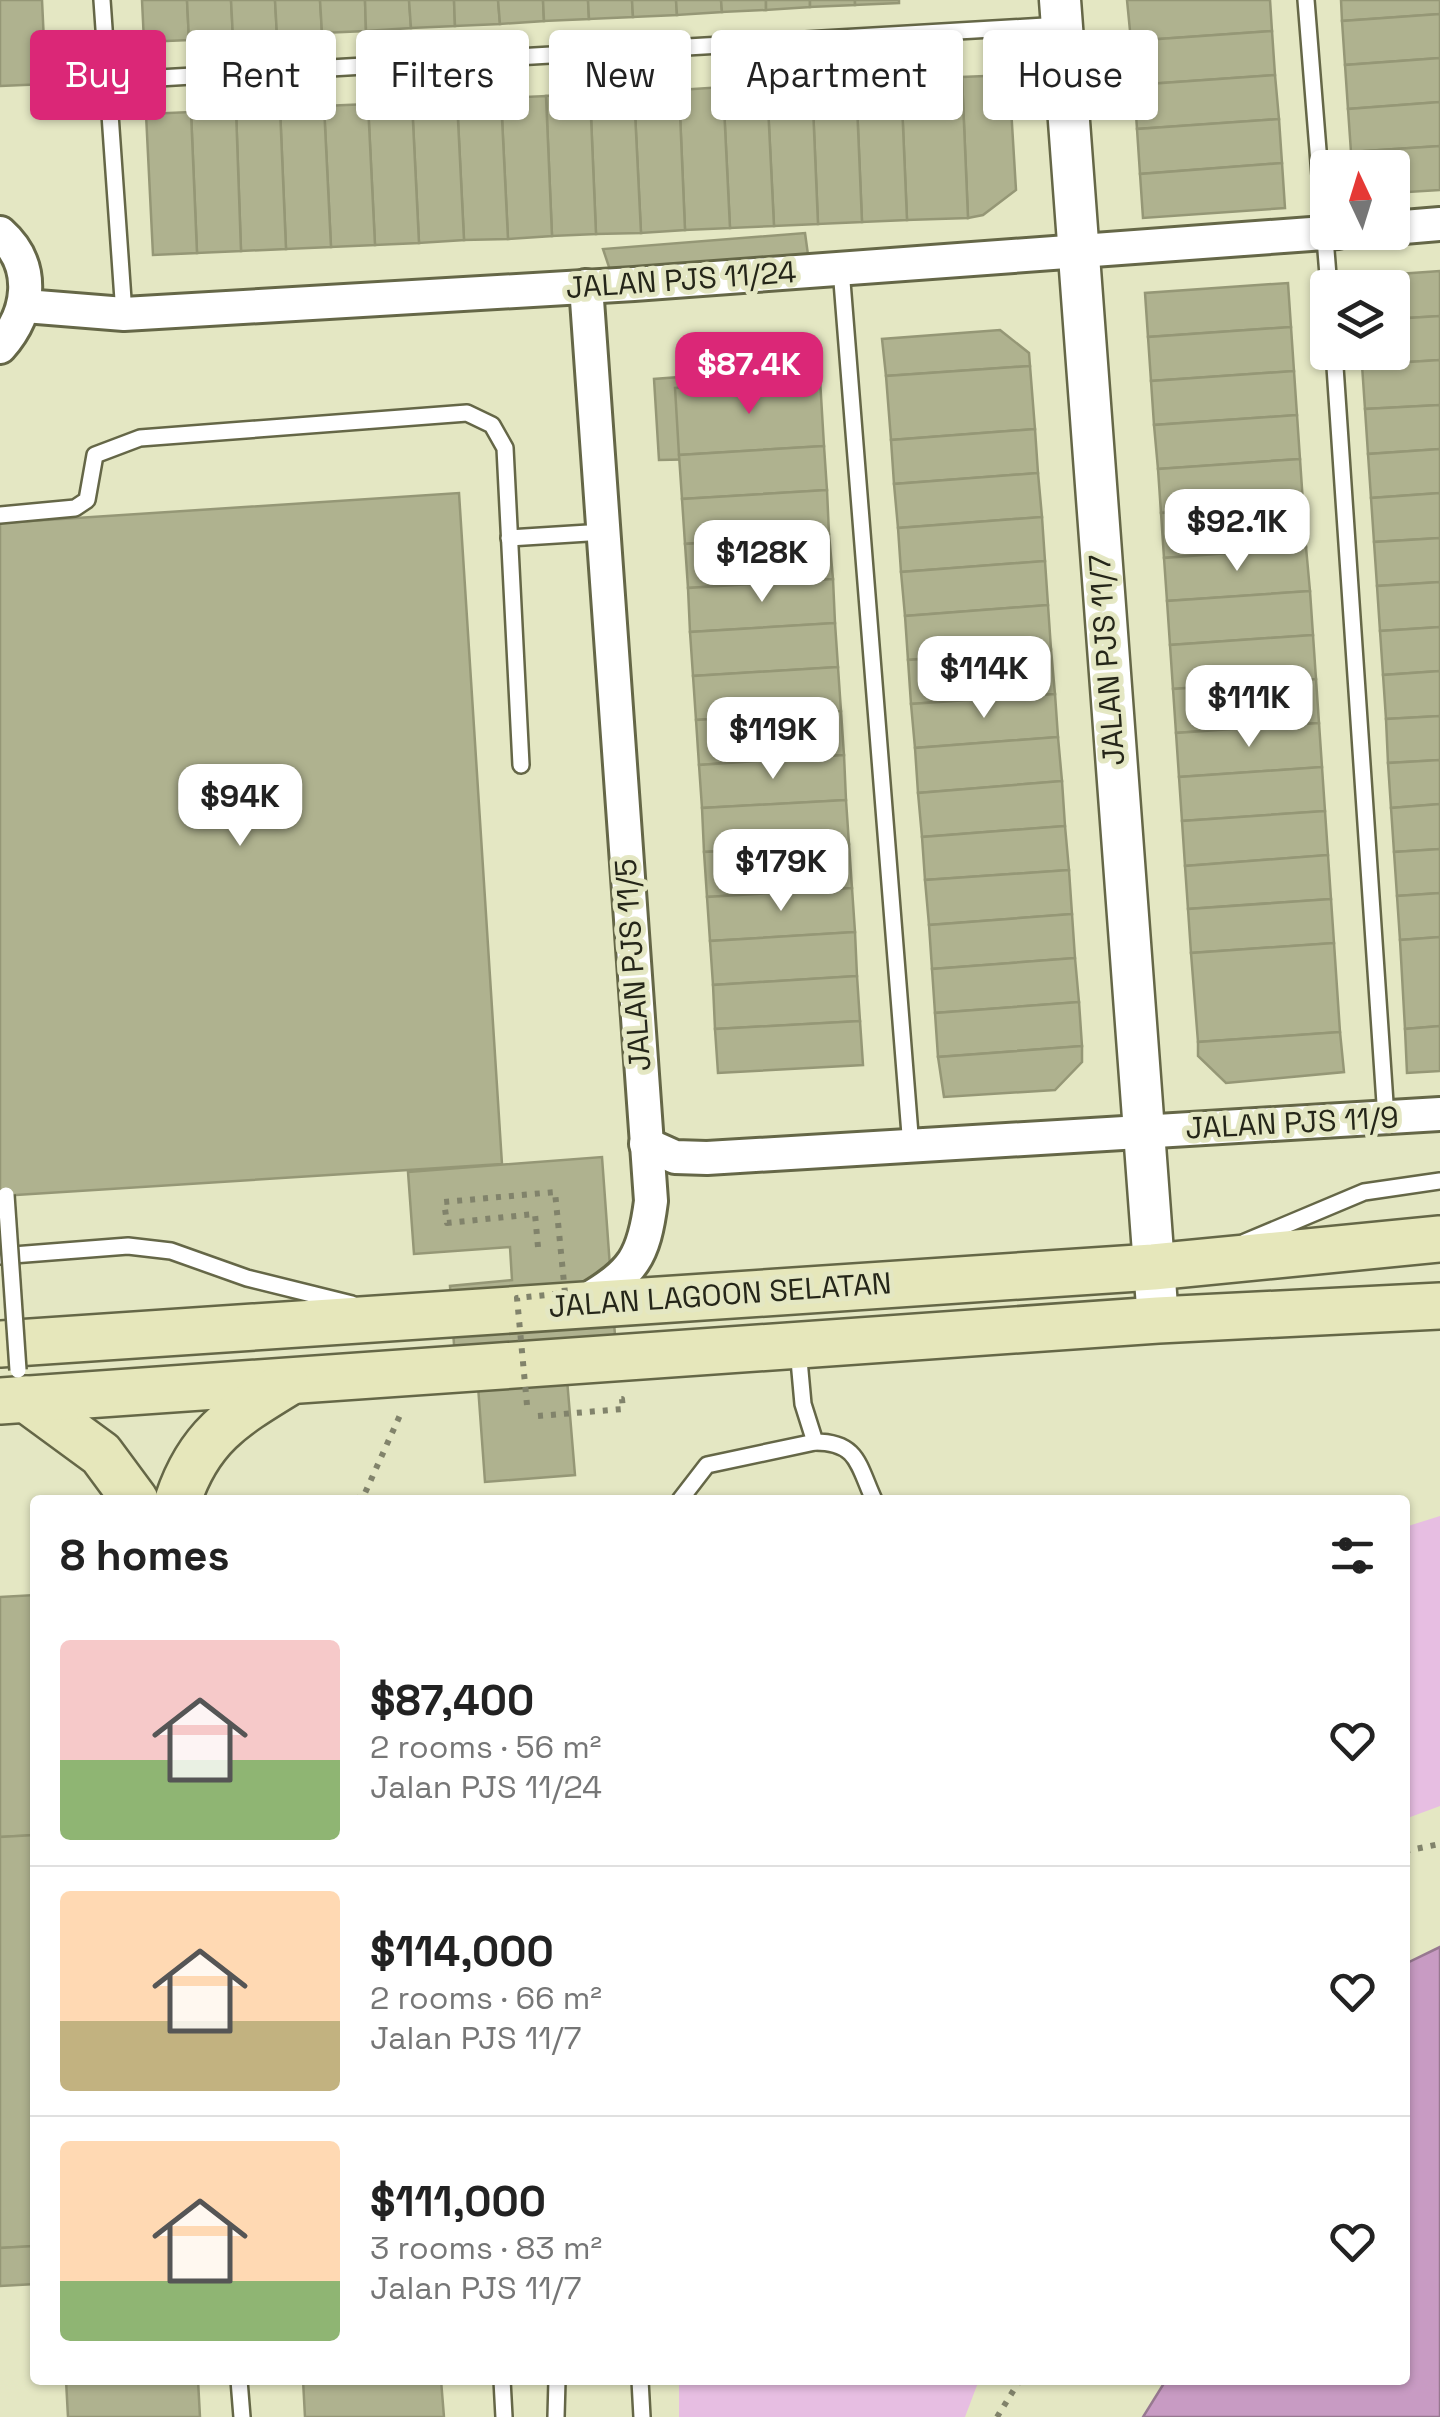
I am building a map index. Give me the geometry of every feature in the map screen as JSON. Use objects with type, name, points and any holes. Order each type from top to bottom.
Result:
[{"type":"main road","name":"JALAN LAGOON SELATAN","points":[[11,1379],[402,1316],[1174,1265],[1440,1239]]},
{"type":"main road","name":"JALAN LAGOON SELATAN","points":[[11,1379],[525,1385],[798,1345],[1158,1320],[1440,1306]]},
{"type":"main road","points":[[11,1379],[100,1454],[131,1495]]},
{"type":"main road","points":[[180,1495],[190,1466],[210,1437],[288,1382]]},
{"type":"street","name":"JALAN PJS 11/7","points":[[1060,12],[1143,1130],[1174,1265],[1158,1320]]},
{"type":"street","points":[[1410,226],[1440,224]]},
{"type":"street","points":[[0,233],[19,257],[26,281],[25,306],[16,328],[0,346]]},
{"type":"street","name":"JALAN PJS 11/24","points":[[25,306],[124,314],[1076,254],[1310,235]]},
{"type":"street","name":"JALAN PJS 11/5","points":[[580,1304],[620,1281],[638,1259],[651,1201],[586,286]]},
{"type":"street","name":"JALAN PJS 11/9","points":[[1143,1130],[1440,1114]]},
{"type":"street","points":[[646,1144],[675,1157],[708,1158],[912,1150],[1143,1130]]},
{"type":"lane","points":[[102,0],[104,30]]},
{"type":"lane","points":[[1306,0],[1322,150]]},
{"type":"lane","points":[[166,77],[1060,12]]},
{"type":"lane","points":[[111,120],[124,314]]},
{"type":"lane","points":[[841,269],[912,1150]]},
{"type":"lane","points":[[1335,370],[1386,1118]]},
{"type":"lane","points":[[0,516],[76,508],[87,500],[95,455],[140,438],[468,414],[492,425],[505,448],[521,765]]},
{"type":"lane","points":[[510,538],[604,532]]},
{"type":"lane","points":[[1174,1265],[1364,1192],[1440,1181]]},
{"type":"lane","points":[[6,1195],[11,1379]]},
{"type":"lane","points":[[0,1256],[128,1246],[171,1251],[247,1278],[402,1316]]},
{"type":"lane","points":[[798,1345],[803,1404],[814,1442]]},
{"type":"lane","points":[[685,1495],[707,1465],[814,1442],[837,1442],[851,1450],[872,1495]]},
{"type":"lane","points":[[239,2385],[242,2417]]},
{"type":"lane","points":[[502,2385],[504,2417]]},
{"type":"lane","points":[[556,2417],[557,2385]]},
{"type":"lane","points":[[640,2385],[642,2417]]},
{"type":"path","points":[[525,1385],[517,1298],[565,1293],[555,1192],[444,1202],[447,1223],[534,1214],[538,1247]]},
{"type":"path","points":[[538,1416],[622,1409],[622,1399]]},
{"type":"path","points":[[361,1495],[403,1409],[415,1404]]},
{"type":"path","points":[[1410,1850],[1440,1844]]},
{"type":"path","points":[[997,2417],[1017,2385]]},
{"type":"shaded area","points":[[1440,1516],[1440,1806],[1410,1817],[1410,1525]]},
{"type":"shaded area","points":[[1440,1947],[1440,2417],[1143,2417],[1163,2385],[1410,2385],[1410,1962]]},
{"type":"shaded area","points":[[679,2385],[977,2385],[965,2417],[679,2417]]},
{"type":"building","points":[[0,0],[42,0],[43,30],[30,30],[30,85],[0,86]]},
{"type":"building","points":[[142,0],[187,0],[186,40],[166,41],[166,30],[143,30]]},
{"type":"building","points":[[187,0],[231,0],[233,30],[188,30]]},
{"type":"building","points":[[231,0],[275,0],[277,30],[233,30]]},
{"type":"building","points":[[275,0],[320,0],[322,30],[277,30]]},
{"type":"building","points":[[320,0],[365,0],[366,30],[322,30]]},
{"type":"building","points":[[365,0],[409,0],[411,28],[366,30]]},
{"type":"building","points":[[409,0],[454,0],[455,26],[411,28]]},
{"type":"building","points":[[454,0],[498,0],[500,24],[455,26]]},
{"type":"building","points":[[498,0],[543,0],[544,21],[500,24]]},
{"type":"building","points":[[543,0],[588,0],[589,19],[544,21]]},
{"type":"building","points":[[588,0],[632,0],[633,17],[589,19]]},
{"type":"building","points":[[632,0],[676,0],[677,15],[633,17]]},
{"type":"building","points":[[676,0],[721,0],[722,12],[677,15]]},
{"type":"building","points":[[721,0],[766,0],[766,10],[722,12]]},
{"type":"building","points":[[766,0],[810,0],[810,7],[766,10]]},
{"type":"building","points":[[810,0],[855,0],[855,5],[810,7]]},
{"type":"building","points":[[855,0],[899,0],[899,3],[855,5]]},
{"type":"building","points":[[1127,0],[1270,0],[1272,31],[1158,39],[1158,30],[1130,30]]},
{"type":"building","points":[[1341,0],[1440,0],[1440,14],[1342,21]]},
{"type":"building","points":[[1440,14],[1440,58],[1345,65],[1342,21]]},
{"type":"building","points":[[1272,31],[1275,75],[1158,83],[1158,39]]},
{"type":"building","points":[[1440,58],[1440,102],[1348,109],[1345,65]]},
{"type":"building","points":[[1275,75],[1279,119],[1137,129],[1136,120],[1158,120],[1158,83]]},
{"type":"building","points":[[983,76],[983,120],[1012,120],[1016,190],[983,215],[968,218],[963,100],[963,77]]},
{"type":"building","points":[[711,88],[711,120],[725,120],[730,228],[685,230],[680,120],[691,120],[691,89]]},
{"type":"building","points":[[546,96],[549,96],[549,120],[591,120],[596,234],[552,236]]},
{"type":"building","points":[[546,96],[552,236],[508,239],[502,120],[529,120],[529,97]]},
{"type":"building","points":[[963,100],[968,218],[907,220],[903,120],[963,120]]},
{"type":"building","points":[[1440,102],[1440,146],[1351,150],[1348,109]]},
{"type":"building","points":[[336,105],[356,105],[356,120],[369,120],[375,245],[331,247],[325,120],[336,120]]},
{"type":"building","points":[[186,112],[186,120],[191,120],[197,253],[153,255],[146,120],[166,120],[166,113]]},
{"type":"building","points":[[1279,119],[1282,163],[1140,174],[1137,129]]},
{"type":"building","points":[[191,120],[236,120],[241,251],[197,253]]},
{"type":"building","points":[[236,120],[281,120],[286,249],[241,251]]},
{"type":"building","points":[[281,120],[325,120],[331,247],[286,249]]},
{"type":"building","points":[[369,120],[413,120],[419,243],[375,245]]},
{"type":"building","points":[[413,120],[458,120],[464,240],[419,243]]},
{"type":"building","points":[[458,120],[502,120],[508,239],[464,240]]},
{"type":"building","points":[[591,120],[635,120],[641,233],[596,234]]},
{"type":"building","points":[[635,120],[680,120],[685,230],[641,233]]},
{"type":"building","points":[[725,120],[769,120],[774,226],[730,228]]},
{"type":"building","points":[[769,120],[814,120],[818,224],[774,226]]},
{"type":"building","points":[[814,120],[858,120],[862,222],[818,224]]},
{"type":"building","points":[[858,120],[903,120],[907,220],[862,222]]},
{"type":"building","points":[[1440,146],[1440,190],[1410,192],[1410,150],[1381,150]]},
{"type":"building","points":[[1282,163],[1285,208],[1143,218],[1140,174]]},
{"type":"building","points":[[805,233],[809,262],[613,279],[603,249]]},
{"type":"building","points":[[1440,271],[1440,316],[1410,318],[1410,273]]},
{"type":"building","points":[[1288,283],[1291,327],[1148,337],[1145,293]]},
{"type":"building","points":[[1440,316],[1440,360],[1410,362],[1410,318]]},
{"type":"building","points":[[1291,327],[1294,371],[1151,381],[1148,337]]},
{"type":"building","points":[[1000,330],[1029,353],[1030,366],[886,376],[882,339]]},
{"type":"building","points":[[1440,360],[1440,405],[1365,409],[1362,370],[1410,370],[1410,362]]},
{"type":"building","points":[[1030,366],[1035,429],[891,440],[886,376]]},
{"type":"building","points":[[1294,371],[1297,415],[1154,425],[1151,381]]},
{"type":"building","points":[[705,375],[707,459],[659,460],[654,379]]},
{"type":"building","points":[[820,379],[824,446],[679,455],[675,388]]},
{"type":"building","points":[[1440,405],[1440,449],[1368,454],[1365,409]]},
{"type":"building","points":[[1297,415],[1300,459],[1158,469],[1154,425]]},
{"type":"building","points":[[1035,429],[1038,473],[894,484],[891,440]]},
{"type":"building","points":[[824,446],[827,490],[682,499],[679,455]]},
{"type":"building","points":[[1440,449],[1440,493],[1371,498],[1368,454]]},
{"type":"building","points":[[1300,459],[1303,503],[1161,513],[1158,469]]},
{"type":"building","points":[[1038,473],[1042,517],[898,528],[894,484]]},
{"type":"building","points":[[827,490],[829,534],[685,544],[682,499]]},
{"type":"building","points":[[459,493],[502,1164],[0,1196],[0,523]]},
{"type":"building","points":[[1440,493],[1440,538],[1374,542],[1371,498]]},
{"type":"building","points":[[1303,503],[1306,547],[1164,558],[1161,513]]},
{"type":"building","points":[[1042,517],[1045,561],[901,572],[898,528]]},
{"type":"building","points":[[829,534],[833,579],[688,588],[685,544]]},
{"type":"building","points":[[1440,538],[1440,582],[1377,586],[1374,542]]},
{"type":"building","points":[[1306,547],[1310,591],[1167,601],[1164,558]]},
{"type":"building","points":[[1045,561],[1048,605],[905,616],[901,572]]},
{"type":"building","points":[[833,579],[835,623],[690,632],[688,588]]},
{"type":"building","points":[[1440,582],[1440,627],[1380,631],[1377,586]]},
{"type":"building","points":[[1310,591],[1313,635],[1170,645],[1167,601]]},
{"type":"building","points":[[1048,605],[1051,649],[908,660],[905,616]]},
{"type":"building","points":[[835,623],[838,667],[693,676],[690,632]]},
{"type":"building","points":[[1440,627],[1440,671],[1383,675],[1380,631]]},
{"type":"building","points":[[1313,635],[1316,679],[1173,689],[1170,645]]},
{"type":"building","points":[[1051,649],[1055,694],[911,704],[908,660]]},
{"type":"building","points":[[838,667],[841,711],[696,720],[693,676]]},
{"type":"building","points":[[1440,671],[1440,716],[1386,719],[1383,675]]},
{"type":"building","points":[[1316,679],[1319,723],[1176,733],[1173,689]]},
{"type":"building","points":[[1055,694],[1058,737],[915,748],[911,704]]},
{"type":"building","points":[[841,711],[844,755],[699,765],[696,720]]},
{"type":"building","points":[[1440,716],[1440,760],[1388,763],[1386,719]]},
{"type":"building","points":[[1319,723],[1322,767],[1179,777],[1176,733]]},
{"type":"building","points":[[1058,737],[1062,781],[918,793],[915,748]]},
{"type":"building","points":[[844,755],[846,800],[702,808],[699,765]]},
{"type":"building","points":[[1440,760],[1440,804],[1391,808],[1388,763]]},
{"type":"building","points":[[1322,767],[1325,811],[1182,821],[1179,777]]},
{"type":"building","points":[[1062,781],[1065,826],[922,837],[918,793]]},
{"type":"building","points":[[846,800],[849,844],[704,852],[702,808]]},
{"type":"building","points":[[1440,804],[1440,849],[1394,852],[1391,808]]},
{"type":"building","points":[[1325,811],[1328,855],[1185,866],[1182,821]]},
{"type":"building","points":[[1065,826],[1069,870],[925,880],[922,837]]},
{"type":"building","points":[[849,844],[852,888],[707,897],[704,852]]},
{"type":"building","points":[[1440,849],[1440,893],[1397,896],[1394,852]]},
{"type":"building","points":[[1328,855],[1331,899],[1188,909],[1185,866]]},
{"type":"building","points":[[1069,870],[1072,914],[929,925],[925,880]]},
{"type":"building","points":[[852,888],[855,932],[710,941],[707,897]]},
{"type":"building","points":[[1440,893],[1440,937],[1400,940],[1397,896]]},
{"type":"building","points":[[1331,899],[1334,943],[1191,953],[1188,909]]},
{"type":"building","points":[[1072,914],[1075,958],[932,969],[929,925]]},
{"type":"building","points":[[855,932],[857,976],[713,985],[710,941]]},
{"type":"building","points":[[1440,937],[1440,1026],[1405,1029],[1400,940]]},
{"type":"building","points":[[1334,943],[1340,1032],[1198,1042],[1191,953]]},
{"type":"building","points":[[1075,958],[1079,1002],[935,1013],[932,969]]},
{"type":"building","points":[[857,976],[860,1021],[715,1029],[713,985]]},
{"type":"building","points":[[1079,1002],[1082,1046],[938,1057],[935,1013]]},
{"type":"building","points":[[860,1021],[863,1065],[718,1073],[715,1029]]},
{"type":"building","points":[[1440,1026],[1440,1071],[1407,1073],[1405,1029]]},
{"type":"building","points":[[1340,1032],[1344,1072],[1226,1083],[1198,1056],[1198,1042]]},
{"type":"building","points":[[1082,1046],[1082,1062],[1055,1090],[944,1097],[938,1057]]},
{"type":"building","points":[[602,1157],[617,1363],[566,1367],[575,1475],[485,1482],[477,1372],[456,1374],[450,1286],[512,1280],[510,1247],[414,1254],[408,1172]]},
{"type":"building","points":[[30,1595],[30,1835],[0,1837],[0,1597]]},
{"type":"building","points":[[30,1835],[30,2246],[0,2248],[0,1837]]},
{"type":"building","points":[[30,2246],[30,2284],[0,2286],[0,2248]]},
{"type":"building","points":[[66,2385],[198,2385],[200,2417],[68,2417]]},
{"type":"building","points":[[303,2385],[441,2385],[444,2417],[305,2417]]}]
